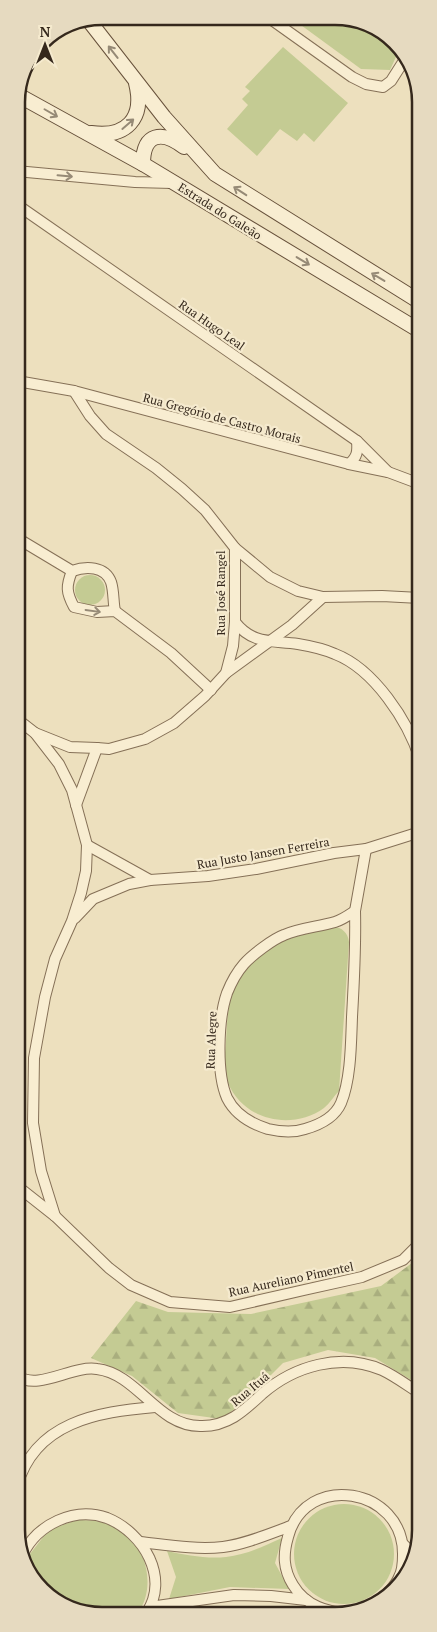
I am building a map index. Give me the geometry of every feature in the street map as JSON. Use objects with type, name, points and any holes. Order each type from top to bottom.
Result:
[{"type":"main road","points":[[93,26],[136,82],[207,167]]},
{"type":"main road","points":[[85,132],[105,135],[118,132],[130,124],[136,117],[139,106],[136,82]]},
{"type":"main road","name":"Estrada do Galeão","points":[[25,98],[143,164],[412,326]]},
{"type":"main road","points":[[143,164],[143,151],[147,143],[153,138],[167,136],[175,140],[240,192],[412,297]]},
{"type":"street","points":[[279,25],[352,77],[366,84],[383,86],[391,81],[402,64]]},
{"type":"street","points":[[25,172],[135,182],[174,183]]},
{"type":"street","name":"Rua Hugo Leal","points":[[25,210],[357,441],[388,472]]},
{"type":"street","name":"Rua Gregório de Castro Morais","points":[[25,383],[74,391],[349,464],[388,472],[412,481]]},
{"type":"street","name":"Rua José Rangel","points":[[35,733],[70,747],[109,749],[145,739],[174,723],[211,690],[226,673],[233,646],[235,622],[235,548],[205,510],[182,489],[156,468],[106,434],[90,416],[74,391]]},
{"type":"street","points":[[349,464],[355,458],[358,451],[357,441]]},
{"type":"street","points":[[25,543],[72,570],[84,567],[95,568],[104,573],[112,585],[115,611]]},
{"type":"street","points":[[235,548],[270,577],[298,591],[322,597],[412,598]]},
{"type":"street","points":[[72,570],[67,587],[68,596],[74,606],[97,612],[115,611],[171,653],[211,690]]},
{"type":"street","points":[[226,673],[292,625],[322,597]]},
{"type":"street","points":[[235,622],[250,637],[299,644],[336,654],[358,667],[389,698],[412,736]]},
{"type":"street","points":[[25,725],[35,733],[59,764],[72,790],[87,845],[86,872],[81,893],[72,921],[55,959],[45,997],[34,1058],[34,1123],[41,1171],[55,1216]]},
{"type":"street","points":[[76,805],[96,748]]},
{"type":"street","name":"Rua Justo Jansen Ferreira","points":[[72,921],[94,899],[129,884],[150,880],[208,876],[256,869],[366,849],[412,835]]},
{"type":"street","points":[[87,845],[150,880]]},
{"type":"street","name":"Rua Alegre","points":[[355,911],[337,921],[283,935],[246,962],[236,974],[227,994],[222,1016],[220,1056],[223,1083],[228,1098],[236,1110],[255,1125],[278,1131],[296,1132],[315,1126],[330,1117],[340,1104],[346,1082],[351,1042],[356,939],[355,911],[366,849]]},
{"type":"street","name":"Rua Aureliano Pimentel","points":[[25,1192],[55,1216],[109,1268],[131,1285],[170,1302],[230,1307],[362,1277],[403,1260],[412,1251]]},
{"type":"street","name":"Rua Ituá","points":[[25,1380],[36,1382],[75,1370],[94,1368],[109,1370],[136,1388],[155,1407],[180,1422],[199,1426],[219,1424],[238,1416],[285,1376],[303,1368],[326,1364],[354,1363],[381,1370],[412,1389]]},
{"type":"street","points":[[25,1466],[42,1442],[67,1425],[90,1417],[155,1407]]},
{"type":"street","points":[[319,1607],[306,1600],[293,1586],[287,1573],[284,1552],[291,1526],[303,1510],[313,1503],[334,1495],[345,1494],[367,1498],[382,1507],[396,1524],[403,1544],[403,1565]]},
{"type":"street","points":[[27,1546],[43,1528],[62,1518],[84,1514],[105,1518],[125,1527],[140,1542],[152,1562],[156,1585],[149,1607]]},
{"type":"street","points":[[140,1542],[185,1546],[223,1546],[291,1526]]},
{"type":"street","points":[[403,1544],[409,1550]]},
{"type":"street","points":[[170,1607],[234,1595],[271,1596],[306,1600]]},
{"type":"green space","points":[[301,25],[350,26],[369,33],[382,41],[396,56],[390,70],[361,69]]},
{"type":"green space","points":[[283,47],[348,103],[314,142],[304,133],[297,141],[280,129],[257,156],[227,129],[248,105],[242,99],[250,91],[245,87]]},
{"type":"green space","points":[[90,575],[101,579],[105,590],[101,601],[90,605],[79,601],[75,590],[79,579]]},
{"type":"green space","points":[[333,927],[344,931],[349,942],[339,1091],[324,1108],[298,1119],[284,1120],[257,1114],[235,1096],[228,1083],[224,1068],[228,1015],[234,989],[243,974],[255,960],[277,943],[296,935]]},
{"type":"green space","points":[[412,1263],[412,1381],[375,1358],[328,1350],[283,1363],[244,1402],[221,1419],[178,1413],[132,1376],[91,1358],[136,1301],[168,1312],[251,1314],[381,1286]]},
{"type":"green space","points":[[344,1504],[354,1505],[372,1512],[386,1526],[393,1544],[393,1564],[386,1582],[372,1596],[354,1603],[344,1604],[334,1603],[316,1596],[302,1582],[295,1564],[294,1554],[295,1544],[302,1526],[316,1512],[334,1505]]},
{"type":"green space","points":[[77,1520],[87,1520],[110,1525],[126,1533],[141,1553],[146,1566],[147,1591],[141,1607],[87,1606],[64,1597],[51,1588],[38,1573],[30,1555],[44,1536],[54,1528]]},
{"type":"green space","points":[[282,1538],[275,1563],[289,1589],[230,1587],[169,1599],[176,1577],[167,1551],[204,1557],[226,1557],[248,1552]]}]
